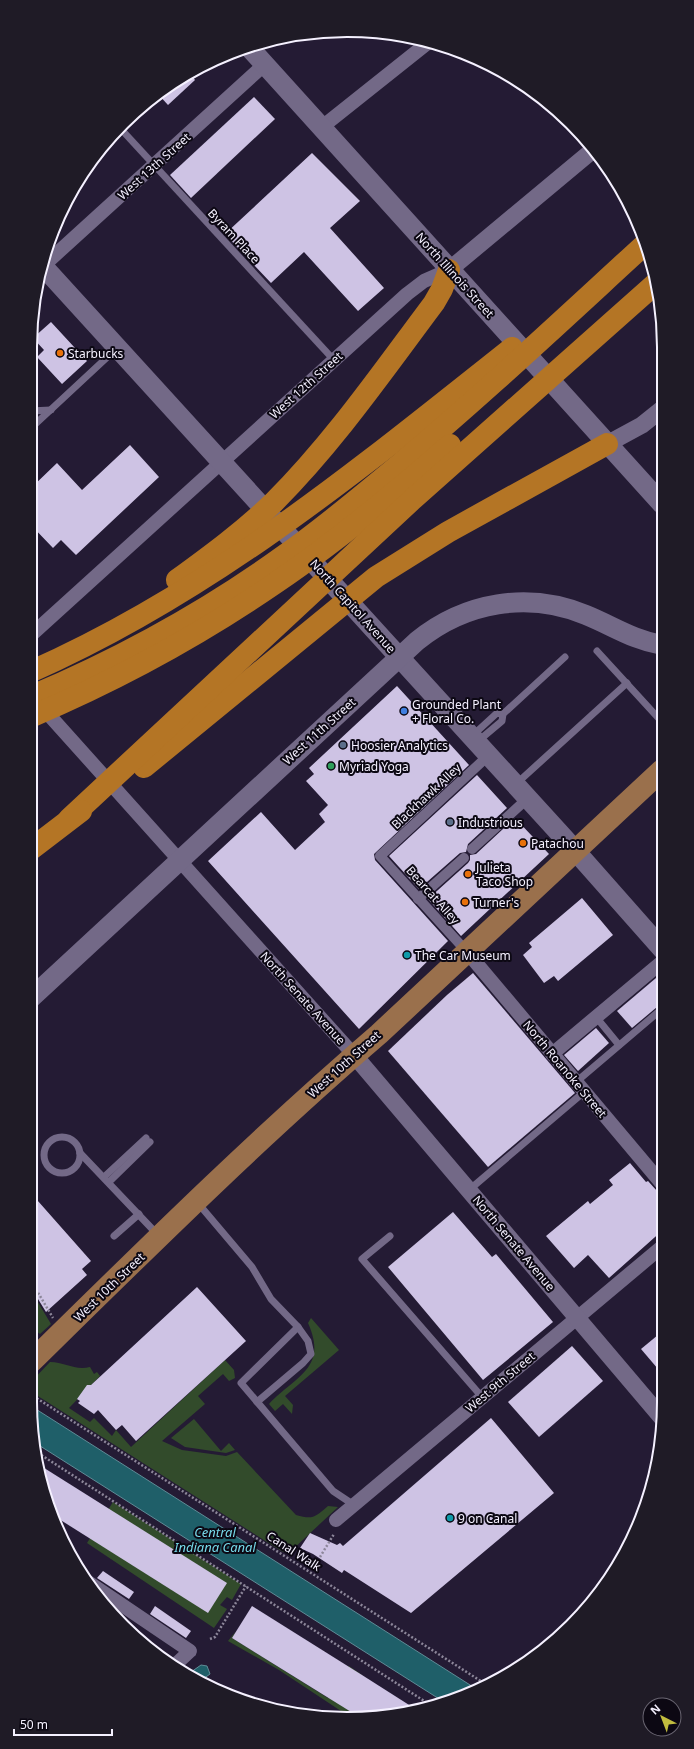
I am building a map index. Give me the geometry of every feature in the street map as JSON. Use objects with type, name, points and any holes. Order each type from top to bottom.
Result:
[{"type":"highway","points":[[37,669],[97,641],[178,596],[266,538],[400,436],[641,247]]},
{"type":"highway","points":[[37,694],[110,661],[172,627],[240,586],[291,551],[349,506],[477,398],[641,247]]},
{"type":"highway","points":[[97,641],[224,545],[257,518],[303,472],[342,426],[434,303],[442,289],[449,270]]},
{"type":"highway","points":[[69,819],[413,499],[651,287]]},
{"type":"highway","points":[[37,714],[138,666],[206,628],[274,584],[350,528],[451,445],[651,287]]},
{"type":"highway","points":[[37,844],[69,819],[148,764],[361,589],[399,561],[448,532],[607,444]]},
{"type":"main road","name":"North Illinois Street","points":[[253,51],[657,499]]},
{"type":"main road","name":"North Capitol Avenue","points":[[47,271],[522,791],[657,943]]},
{"type":"main road","name":"West 11th Street","points":[[37,993],[400,657],[428,632],[450,619],[479,608],[516,602],[546,604],[575,610],[634,639],[657,644]]},
{"type":"main road","name":"West 10th Street","points":[[37,1356],[197,1201],[334,1072],[467,952],[657,775]]},
{"type":"street","points":[[322,127],[423,47]]},
{"type":"street","name":"West 13th Street","points":[[50,258],[154,166],[265,64]]},
{"type":"street","name":"West 12th Street","points":[[37,630],[333,360],[424,280],[449,270],[589,153]]},
{"type":"street","points":[[607,444],[642,425],[657,413]]},
{"type":"street","name":"North Senate Avenue","points":[[37,701],[354,1055],[657,1412]]},
{"type":"street","name":"Blackhawk Alley","points":[[380,856],[479,745]]},
{"type":"street","points":[[472,849],[522,791]]},
{"type":"street","name":"Bearcat Alley","points":[[380,856],[467,952]]},
{"type":"street","points":[[418,899],[464,858]]},
{"type":"street","name":"North Roanoke Street","points":[[467,952],[657,1177]]},
{"type":"street","points":[[552,1054],[657,966]]},
{"type":"street","name":"West 9th Street","points":[[336,1520],[657,1251]]},
{"type":"street","points":[[101,1591],[190,1651],[178,1662]]},
{"type":"lane","name":"Byram Place","points":[[124,132],[333,360]]},
{"type":"lane","points":[[37,423],[117,348]]},
{"type":"lane","points":[[37,411],[51,410]]},
{"type":"lane","points":[[597,651],[657,716]]},
{"type":"lane","points":[[479,745],[497,714],[503,714],[565,657]]},
{"type":"lane","points":[[522,791],[627,683]]},
{"type":"lane","points":[[468,1190],[580,1087],[619,1045],[657,1013]]},
{"type":"lane","points":[[596,1017],[619,1045]]},
{"type":"lane","points":[[80,1154],[77,1165],[67,1172],[54,1171],[47,1164],[44,1158],[46,1146],[54,1139],[60,1137],[72,1139],[77,1144],[80,1154],[107,1179],[160,1238]]},
{"type":"lane","points":[[107,1179],[148,1140]]},
{"type":"lane","points":[[197,1201],[252,1268],[271,1299],[298,1327],[308,1340],[311,1354],[303,1363],[257,1402]]},
{"type":"lane","points":[[114,1236],[139,1214]]},
{"type":"lane","points":[[390,1236],[362,1259],[482,1397]]},
{"type":"lane","points":[[298,1327],[241,1383],[333,1491],[354,1505]]},
{"type":"path","points":[[37,1291],[53,1319]]},
{"type":"path","name":"Canal Walk","points":[[37,1398],[481,1681]]},
{"type":"path","points":[[42,1456],[425,1701]]},
{"type":"path","points":[[320,1557],[334,1534]]},
{"type":"path","points":[[210,1639],[215,1637],[246,1586]]},
{"type":"shaded area","points":[[37,1301],[51,1324],[40,1334],[37,1331]]},
{"type":"shaded area","points":[[311,1318],[339,1350],[285,1396],[293,1405],[292,1414],[283,1404],[275,1411],[269,1404],[306,1370],[312,1361],[314,1351],[313,1338],[308,1323]]},
{"type":"shaded area","points":[[225,1360],[234,1370],[235,1378],[229,1381],[223,1374],[198,1396],[205,1404],[162,1441],[182,1450],[226,1456],[237,1452],[296,1515],[310,1517],[317,1515],[328,1506],[338,1507],[291,1551],[283,1552],[37,1395],[37,1376],[50,1362],[80,1368],[90,1367],[94,1374],[97,1372],[100,1376],[69,1408],[90,1422],[94,1418],[112,1436],[116,1430],[131,1447]]},
{"type":"shaded area","points":[[194,1419],[221,1451],[229,1443],[235,1450],[226,1453],[185,1447],[171,1438]]},
{"type":"shaded area","points":[[113,1502],[241,1584],[232,1600],[227,1597],[220,1605],[227,1609],[214,1628],[87,1543]]},
{"type":"shaded area","points":[[236,1631],[232,1638],[328,1698],[349,1666],[362,1675],[342,1705],[351,1712],[342,1712],[279,1670],[228,1641]]},
{"type":"water","name":"Central Indiana Canal","points":[[37,1410],[471,1686],[438,1698],[41,1446]]},
{"type":"water","points":[[201,1665],[207,1666],[210,1674],[205,1677],[193,1671]]},
{"type":"building","points":[[194,78],[195,80],[168,105],[162,98]]},
{"type":"building","points":[[254,97],[275,119],[191,198],[170,175]]},
{"type":"building","points":[[312,153],[360,201],[330,228],[384,288],[358,311],[304,252],[271,283],[225,234]]},
{"type":"building","name":"Starbucks","points":[[51,322],[87,361],[62,384],[37,357],[44,350],[37,343],[38,334]]},
{"type":"building","points":[[130,445],[159,477],[76,555],[61,540],[53,548],[37,531],[37,482],[57,463],[82,490]]},
{"type":"building","points":[[397,686],[469,765],[374,854],[375,860],[448,941],[359,1029],[208,861],[261,812],[295,850],[325,822],[319,814],[328,805],[306,781],[314,774],[309,768]]},
{"type":"building","points":[[477,775],[507,808],[468,844],[466,852],[460,853],[419,889],[389,856]]},
{"type":"building","points":[[515,818],[549,854],[461,936],[428,899],[468,863],[470,860],[470,855],[476,854]]},
{"type":"building","points":[[582,898],[613,935],[558,981],[554,976],[544,983],[523,955],[532,947],[529,943]]},
{"type":"building","points":[[473,973],[575,1093],[488,1167],[388,1051],[447,995]]},
{"type":"building","points":[[656,978],[657,1007],[632,1028],[617,1011]]},
{"type":"building","points":[[596,1028],[609,1043],[578,1071],[564,1055]]},
{"type":"building","points":[[630,1163],[646,1182],[648,1181],[657,1191],[657,1235],[609,1278],[588,1255],[574,1268],[546,1236],[588,1201],[590,1204],[613,1185],[609,1180]]},
{"type":"building","points":[[37,1200],[91,1261],[82,1269],[87,1275],[46,1312],[37,1297]]},
{"type":"building","points":[[453,1212],[492,1257],[496,1254],[553,1322],[483,1380],[388,1267]]},
{"type":"building","points":[[197,1287],[246,1341],[136,1441],[122,1425],[116,1430],[98,1410],[94,1414],[78,1403],[80,1401],[77,1399],[87,1385],[91,1385]]},
{"type":"building","points":[[657,1336],[657,1368],[641,1349]]},
{"type":"building","points":[[572,1346],[603,1381],[539,1437],[508,1402]]},
{"type":"building","name":"9 on Canal","points":[[491,1418],[554,1493],[411,1613],[344,1570],[342,1573],[313,1554],[300,1548],[310,1533],[337,1545],[340,1543],[343,1546]]},
{"type":"building","points":[[45,1468],[227,1583],[208,1613],[61,1520],[53,1502]]},
{"type":"building","points":[[103,1571],[134,1592],[129,1599],[97,1578]]},
{"type":"building","points":[[155,1606],[191,1631],[186,1638],[150,1614]]},
{"type":"building","points":[[252,1606],[410,1705],[351,1712],[232,1638]]},
{"type":"place","name":"Starbucks","points":[[60,353]]},
{"type":"place","name":"Grounded Plant + Floral Co.","points":[[404,711]]},
{"type":"place","name":"Hoosier Analytics","points":[[343,745]]},
{"type":"place","name":"Myriad Yoga","points":[[331,766]]},
{"type":"place","name":"Industrious","points":[[450,822]]},
{"type":"place","name":"Patachou","points":[[523,843]]},
{"type":"place","name":"Julieta Taco Shop","points":[[468,874]]},
{"type":"place","name":"Turner's","points":[[465,902]]},
{"type":"place","name":"The Car Museum","points":[[407,955]]},
{"type":"place","name":"9 on Canal","points":[[450,1518]]}]
